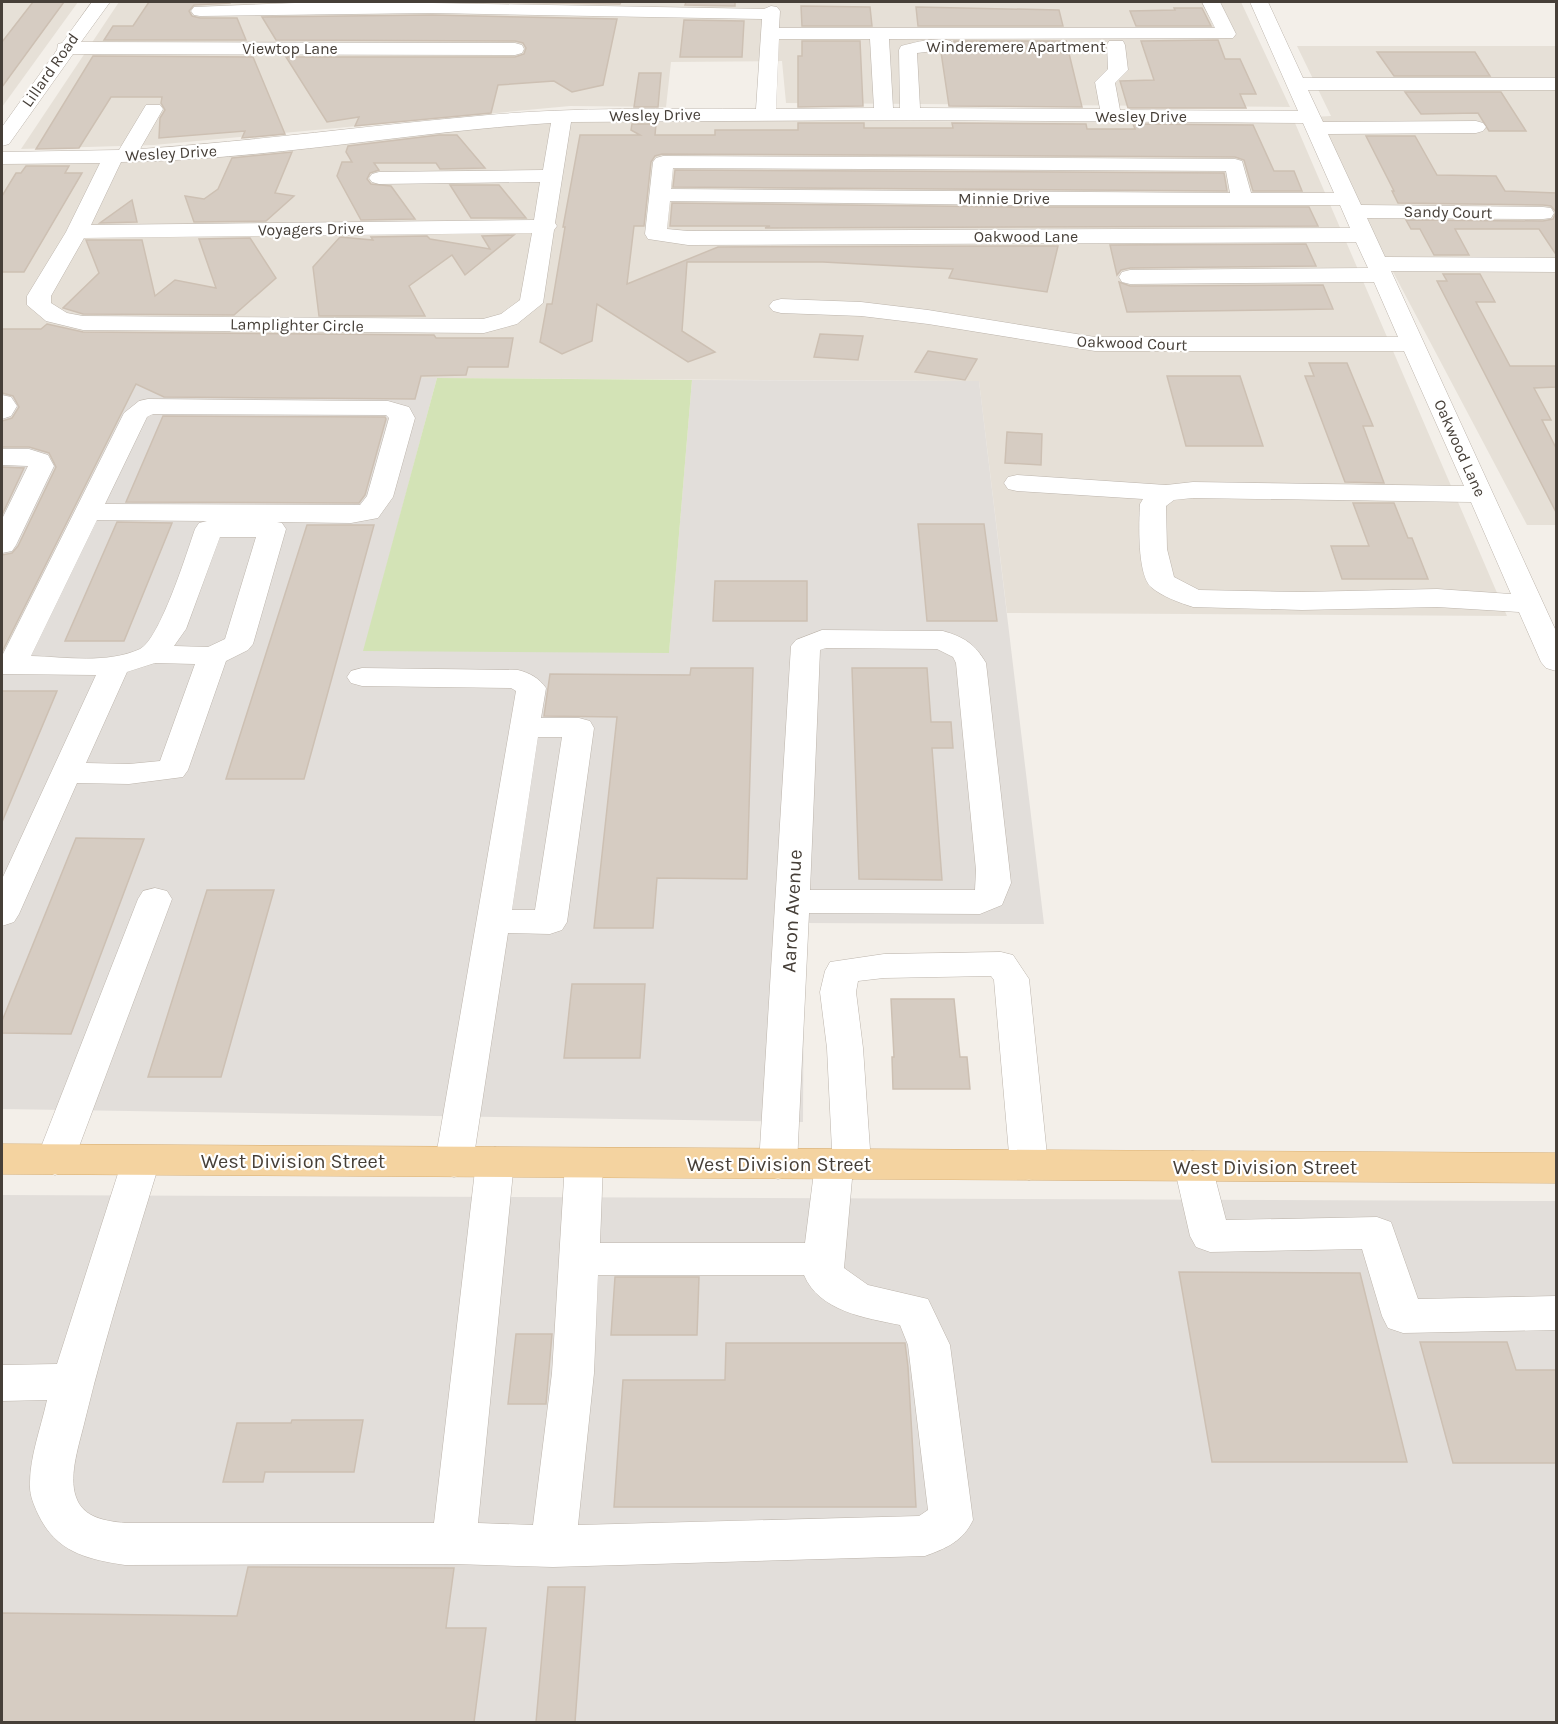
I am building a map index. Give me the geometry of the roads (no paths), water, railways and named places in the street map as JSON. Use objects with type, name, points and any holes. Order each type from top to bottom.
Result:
[{"type":"main road","name":"West Division Street","points":[[2,1159],[1557,1168]]},
{"type":"street","name":"Lillard Road","points":[[2,140],[65,48],[101,2]]},
{"type":"street","points":[[200,11],[294,8],[562,9],[620,13],[770,16],[879,34],[1227,34],[1211,2]]},
{"type":"street","name":"Oakwood Lane","points":[[1259,2],[1269,45],[1296,84],[1557,662]]},
{"type":"street","points":[[766,114],[770,16]]},
{"type":"street","points":[[879,34],[884,114]]},
{"type":"street","name":"Winderemere Apartment","points":[[1111,116],[1105,82],[1118,70],[1116,45]]},
{"type":"street","name":"Winderemere Apartment","points":[[910,114],[907,57],[908,50],[919,46],[1240,45]]},
{"type":"street","name":"Viewtop Lane","points":[[65,48],[515,49]]},
{"type":"street","points":[[1296,84],[1557,84]]},
{"type":"street","name":"Lamplighter Circle","points":[[153,109],[120,156],[39,296],[39,305],[49,315],[83,323],[484,326],[509,319],[531,303],[546,226],[562,116]]},
{"type":"street","name":"Wesley Drive","points":[[2,158],[120,156],[233,149],[488,121],[562,116],[910,114],[1111,116],[1476,128]]},
{"type":"street","points":[[659,195],[663,162],[1235,165],[1242,199]]},
{"type":"street","points":[[378,178],[553,176]]},
{"type":"street","name":"Oakwood Lane","points":[[659,195],[656,234],[688,238],[1364,235]]},
{"type":"street","name":"Minnie Drive","points":[[659,195],[1242,199],[1351,205]]},
{"type":"street","name":"Sandy Court","points":[[1351,205],[1543,213]]},
{"type":"street","name":"Voyagers Drive","points":[[77,232],[546,226]]},
{"type":"street","points":[[1130,277],[1557,265]]},
{"type":"street","name":"Oakwood Court","points":[[781,306],[861,309],[928,317],[1095,344],[1414,344]]},
{"type":"street","points":[[2,402],[4,406],[2,411]]},
{"type":"street","points":[[87,512],[351,514],[369,512],[380,497],[402,418],[400,412],[388,408],[148,406],[137,413],[7,665],[115,666],[153,654],[213,656],[238,644],[272,529],[209,528],[172,629],[153,654]]},
{"type":"street","points":[[2,457],[28,457],[39,460],[41,466],[2,545]]},
{"type":"street","points":[[1017,483],[1166,493],[1193,490],[1481,494]]},
{"type":"street","points":[[1166,493],[1153,504],[1153,549],[1161,581],[1194,598],[1302,601],[1437,598],[1530,604]]},
{"type":"street","name":"Aaron Avenue","points":[[778,1164],[792,901],[806,658],[806,646],[822,639],[944,640],[965,652],[971,663],[994,883],[990,897],[980,902],[792,901]]},
{"type":"street","points":[[65,773],[129,774],[172,770],[213,656]]},
{"type":"street","points":[[2,914],[115,666]]},
{"type":"street","points":[[362,677],[518,679],[531,688],[454,1162]]},
{"type":"street","points":[[493,921],[550,922],[579,728],[525,727]]},
{"type":"street","points":[[55,1160],[155,899]]},
{"type":"street","points":[[141,1161],[73,1383],[56,1455],[52,1493],[67,1525],[93,1540],[125,1544],[454,1543],[553,1546],[925,1536],[951,1520],[929,1345],[914,1311],[863,1301],[849,1295],[824,1276],[823,1259],[843,1164],[844,1048],[838,992],[842,971],[884,966],[1001,964],[1011,979],[1029,1165]]},
{"type":"street","points":[[454,1543],[495,1162]]},
{"type":"street","points":[[553,1546],[573,1373],[584,1163]]},
{"type":"street","points":[[1193,1166],[1210,1236],[1377,1233],[1403,1316],[1557,1313]]},
{"type":"street","points":[[579,1259],[823,1259]]},
{"type":"street","points":[[2,1383],[73,1383]]}]
